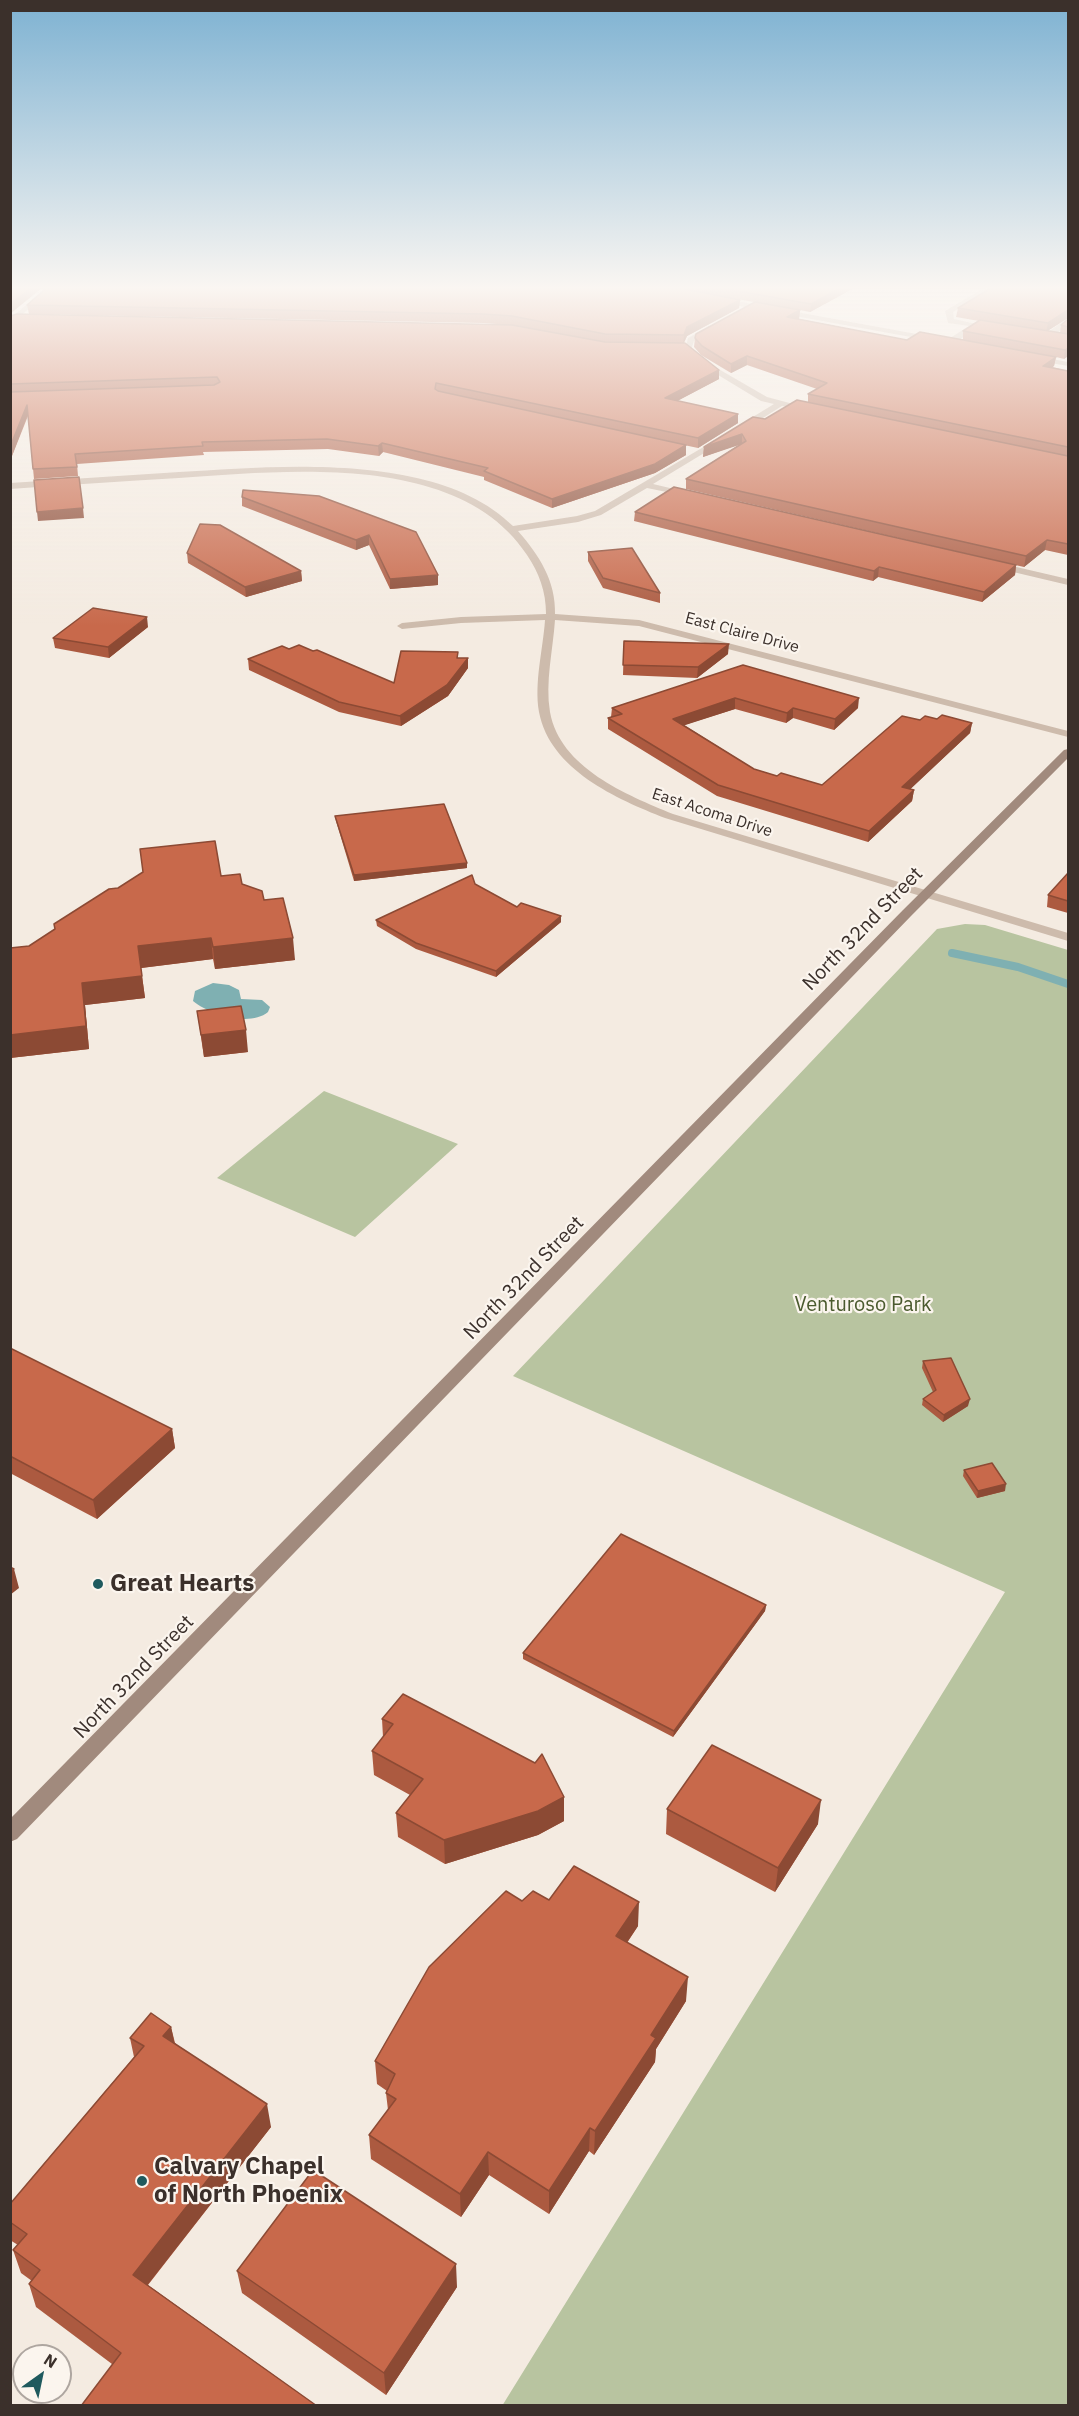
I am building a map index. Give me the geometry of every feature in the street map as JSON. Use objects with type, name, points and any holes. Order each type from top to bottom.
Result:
[{"type":"main road","name":"North 32nd Street","points":[[10,1833],[925,894],[1068,752]]},
{"type":"street","points":[[774,401],[815,410]]},
{"type":"street","points":[[511,529],[578,519],[598,513],[781,403]]},
{"type":"street","points":[[684,450],[700,453]]},
{"type":"street","name":"East Acoma Drive","points":[[10,486],[254,470],[350,472],[400,479],[448,492],[488,510],[511,529],[545,579],[550,593],[543,698],[545,717],[562,749],[589,775],[620,794],[669,816],[1068,937]]},
{"type":"street","points":[[647,485],[694,496]]},
{"type":"street","points":[[980,561],[1068,582]]},
{"type":"street","name":"East Claire Drive","points":[[402,626],[459,618],[550,618],[620,621],[660,627],[1068,734]]},
{"type":"green space","name":"Venturoso Park","points":[[965,924],[985,925],[1068,950],[1068,2405],[502,2406],[1005,1592],[513,1376],[937,929]]},
{"type":"green space","points":[[324,1091],[458,1144],[355,1237],[217,1178]]},
{"type":"water","points":[[213,983],[229,985],[239,990],[241,999],[262,1000],[270,1007],[268,1012],[251,1019],[241,1019],[219,1015],[193,1001],[195,991]]},
{"type":"building","points":[[10,401],[483,401],[686,445],[655,464],[552,499],[484,471],[488,468],[382,443],[378,446],[327,439],[202,442],[203,446],[75,454],[77,467],[33,469],[27,405],[10,447]]},
{"type":"building","points":[[521,401],[678,401],[738,414],[698,438]]},
{"type":"building","points":[[796,401],[801,401],[1068,456],[1068,544],[1047,540],[1026,556],[686,479],[746,441],[742,434],[704,447],[753,417],[765,419]]},
{"type":"building","points":[[841,401],[1068,401],[1068,447]]},
{"type":"building","points":[[79,477],[83,508],[37,512],[34,480]]},
{"type":"building","points":[[674,487],[1016,565],[984,592],[879,567],[874,571],[635,512]]},
{"type":"building","points":[[243,490],[319,496],[416,532],[438,575],[390,579],[369,535],[356,540],[242,497]]},
{"type":"building","points":[[200,524],[220,525],[301,571],[245,587],[187,553]]},
{"type":"building","points":[[632,548],[660,593],[603,578],[588,552]]},
{"type":"building","points":[[93,608],[147,617],[108,647],[53,638]]},
{"type":"building","points":[[624,641],[729,644],[698,667],[623,665]]},
{"type":"building","points":[[299,645],[313,651],[317,650],[394,683],[401,651],[458,652],[457,658],[468,658],[447,685],[400,716],[339,702],[248,659],[282,646],[289,649]]},
{"type":"building","points":[[743,665],[859,698],[835,719],[793,708],[787,713],[735,698],[673,719],[754,769],[777,776],[781,773],[822,785],[902,716],[920,720],[925,716],[937,719],[942,715],[972,723],[902,787],[914,790],[869,831],[718,785],[608,718],[622,714],[612,708]]},
{"type":"building","points":[[444,804],[467,863],[354,875],[335,816]]},
{"type":"building","points":[[215,841],[221,876],[240,874],[242,884],[262,891],[264,900],[283,898],[293,938],[213,947],[211,938],[138,946],[142,976],[82,983],[86,1026],[10,1035],[10,948],[29,946],[55,929],[54,924],[109,889],[118,888],[143,872],[140,849]]},
{"type":"building","points":[[1068,873],[1068,901],[1048,895]]},
{"type":"building","points":[[472,875],[475,884],[517,907],[521,903],[561,916],[496,971],[416,943],[376,920]]},
{"type":"building","points":[[241,1006],[246,1030],[201,1035],[197,1011]]},
{"type":"building","points":[[10,1348],[172,1429],[93,1500],[10,1456]]},
{"type":"building","points":[[951,1358],[970,1399],[944,1415],[923,1399],[936,1390],[923,1361]]},
{"type":"building","points":[[992,1463],[1006,1484],[978,1491],[964,1470]]},
{"type":"building","points":[[621,1534],[766,1605],[674,1731],[523,1653]]},
{"type":"building","points":[[403,1694],[535,1763],[542,1754],[564,1797],[538,1811],[444,1840],[396,1813],[423,1779],[372,1751],[393,1724],[382,1719]]},
{"type":"building","points":[[712,1745],[821,1800],[778,1868],[667,1809]]},
{"type":"building","points":[[574,1866],[639,1902],[616,1936],[688,1977],[651,2035],[656,2038],[595,2131],[590,2128],[549,2191],[488,2152],[460,2194],[369,2135],[396,2099],[386,2093],[395,2074],[375,2061],[429,1967],[506,1891],[522,1901],[533,1891],[549,1900]]},
{"type":"building","name":"Calvary Chapel of North Phoenix","points":[[151,2013],[171,2027],[163,2036],[267,2104],[133,2275],[317,2406],[81,2406],[121,2353],[29,2284],[40,2270],[13,2250],[27,2234],[10,2222],[10,2204],[144,2046],[130,2038]]},
{"type":"building","points":[[313,2170],[456,2264],[384,2373],[237,2271]]},
{"type":"waterway","points":[[952,953],[1018,967],[1068,984]]},
{"type":"place","name":"Great Hearts","points":[[98,1584]]},
{"type":"place","name":"Calvary Chapel of North Phoenix","points":[[142,2181]]}]
